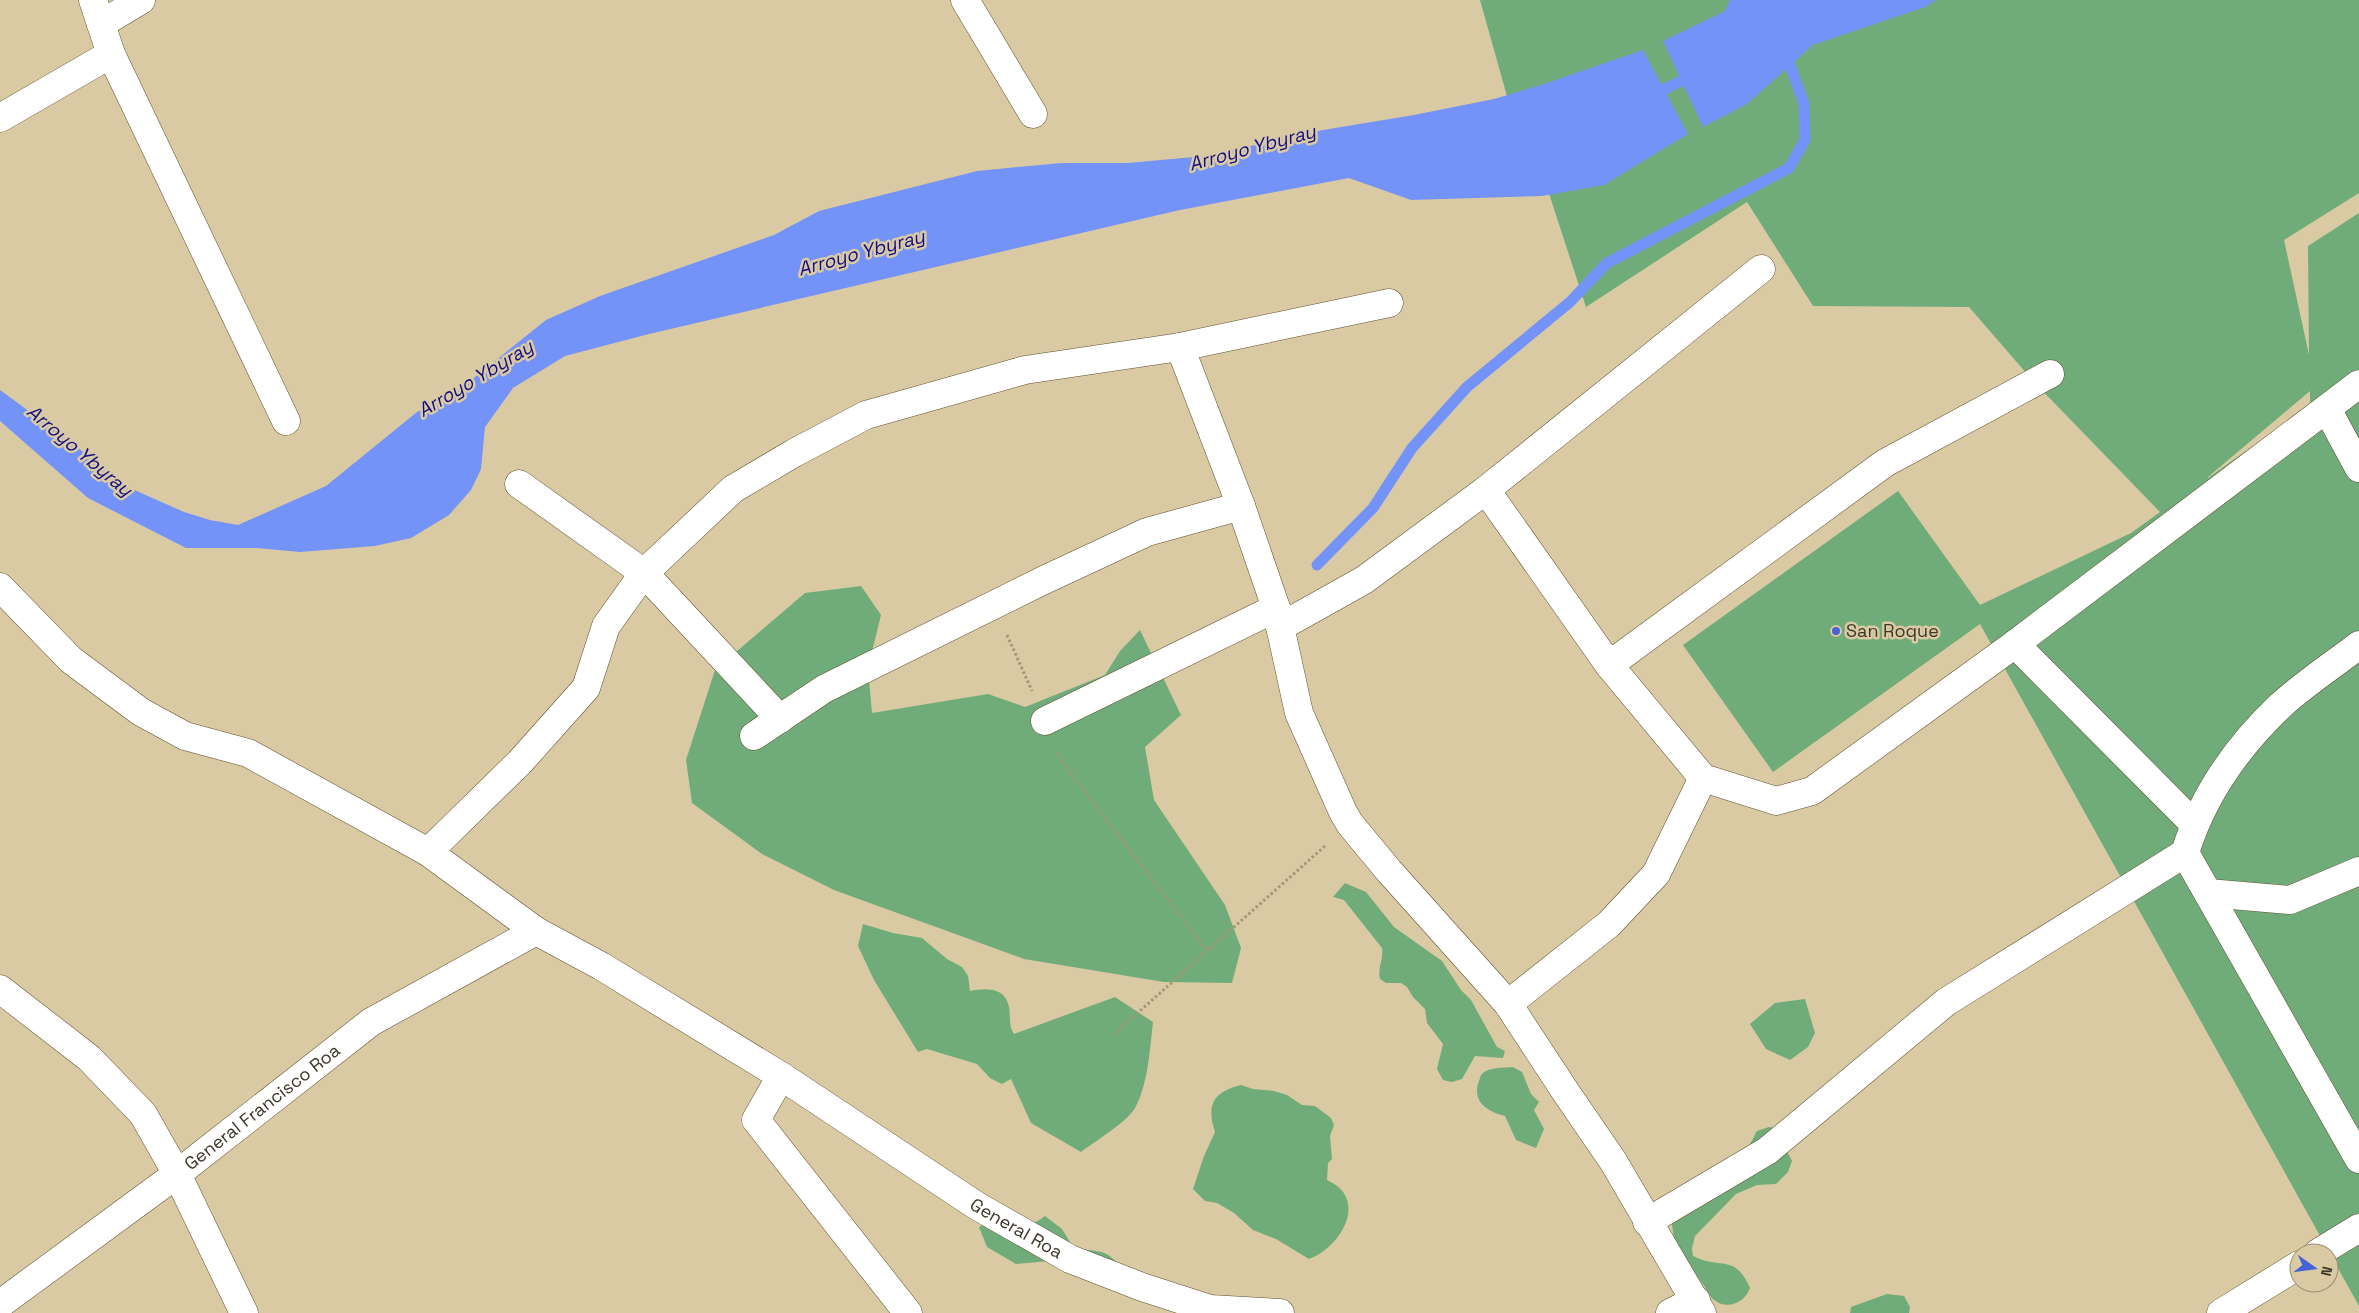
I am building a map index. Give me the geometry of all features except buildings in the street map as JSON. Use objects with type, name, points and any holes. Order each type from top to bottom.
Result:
[{"type":"street","points":[[141,0],[97,12],[111,54],[286,421]]},
{"type":"street","points":[[965,0],[1033,114]]},
{"type":"street","points":[[0,118],[111,54]]},
{"type":"street","points":[[1045,722],[1364,580],[1486,490],[1761,269]]},
{"type":"street","points":[[428,852],[520,762],[586,688],[606,626],[644,573],[733,489],[866,415],[1025,370],[1180,347],[1389,303]]},
{"type":"street","points":[[1180,347],[1241,506],[1278,618],[1299,714],[1350,824],[1508,1004],[1613,1160],[1647,1222],[1699,1306],[1670,1313]]},
{"type":"street","points":[[1609,665],[1885,463],[2050,374]]},
{"type":"street","points":[[1486,490],[1609,665],[1703,778],[1776,801],[1812,791],[2015,644],[2359,384]]},
{"type":"street","points":[[2327,409],[2359,468]]},
{"type":"street","points":[[519,484],[644,573],[780,719]]},
{"type":"street","points":[[754,736],[824,689],[994,604],[1147,532],[1241,506]]},
{"type":"street","name":"General Roa","points":[[0,586],[71,660],[141,712],[185,736],[248,754],[428,852],[536,931],[601,966],[781,1076],[977,1206],[1070,1259],[1142,1287],[1210,1309],[1280,1313]]},
{"type":"street","points":[[2015,644],[2194,824]]},
{"type":"street","points":[[1647,1222],[1767,1151],[1946,1002],[2185,853],[2194,824],[2235,754],[2281,706],[2359,645]]},
{"type":"street","points":[[1508,1004],[1609,924],[1656,874],[1703,778]]},
{"type":"street","points":[[2185,853],[2359,1159]]},
{"type":"street","points":[[2208,893],[2290,900],[2359,871]]},
{"type":"street","name":"General Francisco Roa","points":[[0,1304],[177,1174],[371,1022],[536,931]]},
{"type":"street","points":[[0,989],[89,1058],[143,1114],[177,1174],[244,1313]]},
{"type":"street","points":[[781,1076],[756,1120],[908,1313]]},
{"type":"street","points":[[2334,1243],[2359,1228]]},
{"type":"street","points":[[2221,1313],[2289,1271]]},
{"type":"path","points":[[994,604],[1063,762],[1207,950]]},
{"type":"path","points":[[1114,1034],[1350,824]]},
{"type":"green space","points":[[1480,0],[2359,0],[2359,193],[2284,240],[2309,355],[2308,246],[2359,213],[2359,1306],[2339,1270],[2339,1243],[2324,1243],[1980,624],[1773,772],[1683,645],[1898,491],[1980,605],[2131,533],[2160,512],[2034,382],[1969,307],[1813,306],[1747,202],[1586,307],[1541,169],[1512,114]],"holes":[[[2310,391],[2310,405],[2208,477]]]},
{"type":"green space","points":[[861,586],[881,615],[868,668],[872,713],[988,694],[1025,707],[1105,675],[1120,651],[1140,630],[1181,715],[1145,747],[1154,800],[1225,905],[1241,948],[1232,983],[1164,982],[1024,959],[834,890],[762,854],[692,803],[686,760],[715,670],[805,593]]},
{"type":"green space","points":[[1345,883],[1366,892],[1394,927],[1442,961],[1461,990],[1471,1000],[1497,1047],[1505,1051],[1503,1058],[1475,1056],[1462,1079],[1452,1082],[1443,1080],[1437,1069],[1443,1044],[1427,1023],[1425,1009],[1413,997],[1407,987],[1401,983],[1386,983],[1380,979],[1379,971],[1382,948],[1344,900],[1333,897]]},
{"type":"green space","points":[[863,924],[893,933],[922,938],[947,959],[962,967],[968,976],[970,991],[988,989],[999,992],[1007,1000],[1011,1027],[1014,1034],[1115,997],[1153,1022],[1146,1078],[1139,1099],[1131,1114],[1081,1152],[1031,1123],[1011,1079],[1002,1084],[990,1078],[977,1064],[927,1049],[918,1052],[874,980],[858,946]]},
{"type":"green space","points":[[1805,999],[1815,1033],[1808,1047],[1790,1060],[1766,1049],[1750,1024],[1775,1003]]},
{"type":"green space","points":[[1513,1067],[1522,1072],[1531,1094],[1539,1102],[1534,1110],[1544,1129],[1536,1148],[1516,1140],[1505,1116],[1487,1109],[1477,1095],[1481,1075],[1488,1070],[1496,1068]]},
{"type":"green space","points":[[1241,1085],[1253,1089],[1274,1091],[1287,1095],[1302,1105],[1315,1106],[1331,1118],[1334,1125],[1330,1136],[1332,1159],[1328,1163],[1327,1180],[1340,1188],[1347,1198],[1346,1222],[1332,1244],[1321,1253],[1309,1259],[1276,1239],[1253,1230],[1234,1213],[1217,1203],[1205,1201],[1193,1189],[1204,1156],[1215,1132],[1211,1114],[1214,1101],[1224,1092]]},
{"type":"green space","points":[[1769,1127],[1775,1128],[1792,1161],[1788,1172],[1776,1184],[1757,1185],[1736,1194],[1695,1236],[1692,1248],[1693,1256],[1732,1266],[1739,1270],[1750,1288],[1744,1298],[1734,1304],[1718,1303],[1711,1297],[1682,1254],[1675,1241],[1671,1220],[1749,1146],[1757,1131]]},
{"type":"green space","points":[[1003,1213],[1024,1223],[1034,1223],[1045,1216],[1062,1229],[1073,1247],[1104,1253],[1120,1267],[1049,1261],[1016,1264],[987,1247],[979,1227]]},
{"type":"green space","points":[[1887,1294],[1904,1296],[1910,1307],[1909,1313],[1850,1313],[1851,1307]]},
{"type":"water","points":[[1730,0],[1936,0],[1925,7],[1813,45],[1747,104],[1703,127],[1663,41],[1725,11]]},
{"type":"water","points":[[1643,50],[1688,134],[1604,185],[1542,196],[1411,200],[1349,178],[1180,210],[649,334],[565,356],[513,388],[485,427],[481,469],[471,490],[449,515],[411,538],[375,546],[300,552],[257,548],[186,548],[88,498],[0,421],[0,390],[71,442],[123,485],[184,512],[210,520],[238,525],[326,486],[417,412],[450,397],[546,320],[600,296],[774,235],[819,211],[977,171],[1061,163],[1128,163],[1205,156],[1323,130],[1494,99]]},
{"type":"waterway","points":[[1317,565],[1373,508],[1412,448],[1467,387],[1570,302],[1607,263],[1789,168],[1805,140],[1804,104],[1785,51]]},
{"type":"waterway","name":"Arroyo Ybyray","points":[[1651,96],[1695,74]]},
{"type":"place","name":"San Roque","points":[[1836,631]]}]
